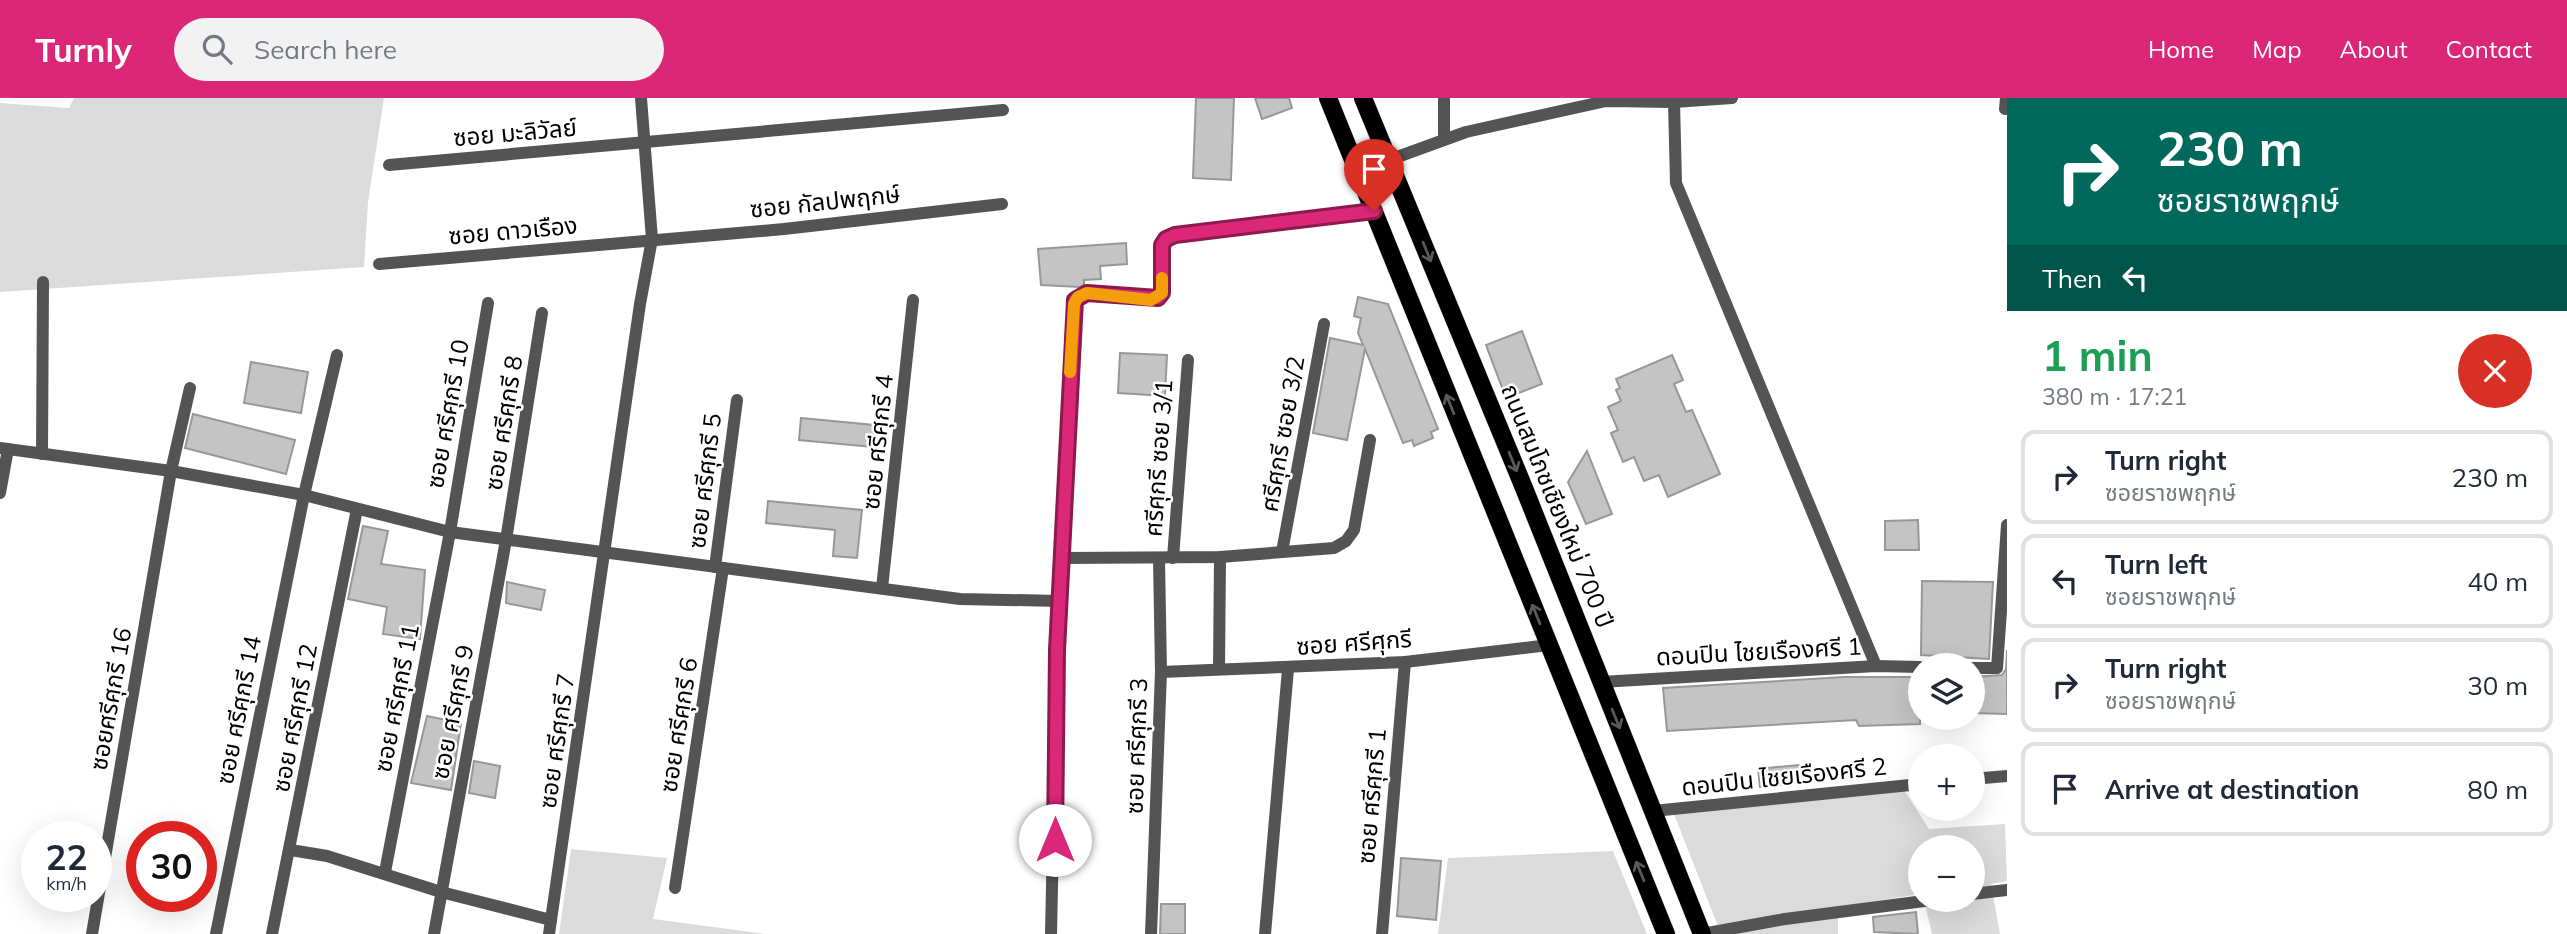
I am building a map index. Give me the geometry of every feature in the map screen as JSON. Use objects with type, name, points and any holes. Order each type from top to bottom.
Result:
[{"type":"main road","points":[[1328,98],[1666,934]]},
{"type":"main road","name":"ถนนสมโภชเชียงใหม่ 700 ปี","points":[[1363,98],[1702,934]]},
{"type":"street","name":"ซอย ศรีศุกรี 7","points":[[550,934],[640,304],[652,239],[641,98]]},
{"type":"street","points":[[1444,98],[1444,138]]},
{"type":"street","points":[[1389,160],[1444,138],[1606,99],[1674,102],[1732,98]]},
{"type":"street","points":[[1674,102],[1676,183],[1876,666]]},
{"type":"street","name":"ซอย มะลิวัลย์","points":[[389,165],[1003,110]]},
{"type":"street","name":"ซอย กัลปพฤกษ์","points":[[652,239],[784,229],[1002,204]]},
{"type":"street","points":[[1051,934],[1060,601],[1075,300],[1087,293],[1158,298],[1162,293],[1162,245],[1166,239],[1175,235],[1374,211]]},
{"type":"street","name":"ซอย ดาวเรือง","points":[[379,264],[652,239]]},
{"type":"street","points":[[42,454],[43,282]]},
{"type":"street","name":"ซอย ศรีศุกรี 4","points":[[882,588],[913,300]]},
{"type":"street","name":"ซอย ศรีศุกรี 10","points":[[450,532],[488,303]]},
{"type":"street","name":"ซอย ศรีศุกรี 8","points":[[506,540],[542,313]]},
{"type":"street","name":"ศรีศุกรี ซอย 3/2","points":[[1282,552],[1324,324]]},
{"type":"street","name":"ซอย ศรีศุกรี 14","points":[[216,934],[304,495],[337,355]]},
{"type":"street","name":"ศรีศุกรี ซอย 3/1","points":[[1166,559],[1188,360]]},
{"type":"street","name":"ซอยศรีศุกรี 16","points":[[92,934],[171,471],[190,388]]},
{"type":"street","name":"ซอย ศรีศุกรี 5","points":[[719,568],[737,400]]},
{"type":"street","points":[[1062,558],[1166,559],[1334,548],[1346,541],[1354,530],[1370,440]]},
{"type":"street","points":[[0,493],[4,448],[171,471],[304,495],[450,532],[977,600],[1060,601]]},
{"type":"street","name":"ซอย ศรีศุกรี 12","points":[[272,934],[357,509]]},
{"type":"street","points":[[1985,668],[1997,668],[2007,525]]},
{"type":"street","name":"ซอย ศรีศุกรี 11","points":[[385,872],[450,532]]},
{"type":"street","name":"ซอย ศรีศุกรี 9","points":[[434,934],[506,540]]},
{"type":"street","points":[[1219,669],[1220,557]]},
{"type":"street","name":"ซอย ศรีศุกรี 3","points":[[1151,934],[1166,559]]},
{"type":"street","name":"ซอย ศรีศุกรี 6","points":[[675,888],[719,568]]},
{"type":"street","name":"ซอย ศรีศุกรี","points":[[1161,672],[1405,662],[1549,645]]},
{"type":"street","name":"ซอย ศรีศุกรี 1","points":[[1382,934],[1405,662]]},
{"type":"street","name":"ดอนปิน ไชยเรืองศรี 1","points":[[1601,682],[1876,666],[1908,667]]},
{"type":"street","points":[[1265,934],[1288,668]]},
{"type":"street","points":[[1985,778],[2007,776]]},
{"type":"street","name":"ดอนปิน ไชยเรืองศรี 2","points":[[1653,811],[1908,785]]},
{"type":"street","points":[[290,850],[327,856],[385,872],[441,892],[551,920]]},
{"type":"street","points":[[1985,893],[2007,890]]},
{"type":"street","points":[[1702,934],[1785,919],[1908,903]]},
{"type":"shaded area","points":[[74,98],[384,98],[368,202],[364,267],[0,292],[0,103],[69,108]]},
{"type":"shaded area","points":[[1904,790],[1908,796],[1908,821],[1924,821],[1929,829],[2005,824],[2007,881],[1991,884],[2000,934],[1932,934],[1927,912],[1985,912],[1985,835],[1908,835],[1908,896],[1838,907],[1838,934],[1721,934],[1674,814]]},
{"type":"shaded area","points":[[571,849],[667,858],[653,919],[765,934],[559,934]]},
{"type":"shaded area","points":[[1613,851],[1647,934],[1438,934],[1448,858]]},
{"type":"building","points":[[1196,98],[1234,98],[1231,180],[1193,178]]},
{"type":"building","points":[[1255,98],[1289,98],[1292,108],[1262,119]]},
{"type":"building","points":[[1126,243],[1127,264],[1100,266],[1101,279],[1084,280],[1084,285],[1080,287],[1041,285],[1038,249]]},
{"type":"building","points":[[1358,297],[1388,304],[1438,429],[1431,432],[1433,438],[1414,446],[1412,440],[1403,443],[1365,349],[1347,440],[1313,433],[1330,338],[1363,345],[1358,333],[1361,318],[1354,316]]},
{"type":"building","points":[[1522,331],[1542,384],[1506,398],[1486,345]]},
{"type":"building","points":[[1120,353],[1167,355],[1165,396],[1118,393]]},
{"type":"building","points":[[1672,355],[1683,380],[1674,384],[1686,412],[1692,410],[1720,474],[1668,497],[1659,475],[1644,481],[1634,457],[1623,462],[1611,433],[1618,430],[1608,407],[1621,401],[1616,390],[1620,388],[1616,379]]},
{"type":"building","points":[[251,362],[308,372],[301,413],[244,403]]},
{"type":"building","points":[[193,414],[295,440],[286,474],[185,448]]},
{"type":"building","points":[[801,418],[874,425],[872,447],[799,440]]},
{"type":"building","points":[[1587,451],[1612,514],[1586,524],[1568,482]]},
{"type":"building","points":[[768,501],[862,510],[857,558],[833,556],[835,530],[766,523]]},
{"type":"building","points":[[1918,520],[1919,550],[1885,550],[1885,521]]},
{"type":"building","points":[[363,526],[388,531],[381,564],[425,570],[420,639],[383,634],[387,607],[348,599]]},
{"type":"building","points":[[1922,581],[1993,582],[1989,659],[1985,659],[1985,653],[1921,653]]},
{"type":"building","points":[[507,582],[545,590],[541,610],[506,603]]},
{"type":"building","points":[[2007,650],[2007,714],[1985,713],[1985,676],[2002,675],[2006,669]]},
{"type":"building","points":[[1844,677],[1908,677],[1908,724],[1859,726],[1856,720],[1667,731],[1663,688]]},
{"type":"building","points":[[427,716],[461,723],[451,790],[411,783]]},
{"type":"building","points":[[474,761],[500,766],[495,798],[469,793]]},
{"type":"building","points":[[1799,765],[1801,782],[1760,787],[1758,769]]},
{"type":"building","points":[[1401,858],[1441,861],[1436,920],[1397,916]]},
{"type":"building","points":[[1161,904],[1185,904],[1185,934],[1160,934]]},
{"type":"building","points":[[1916,912],[1918,934],[1874,932],[1873,917]]},
{"type":"slow traffic","points":[[1070,372],[1075,300],[1087,293],[1151,300],[1162,293],[1162,278]]},
{"type":"route","points":[[1055,840],[1057,650],[1075,300],[1087,293],[1151,300],[1158,298],[1162,293],[1162,245],[1166,239],[1175,235],[1374,211]]}]
